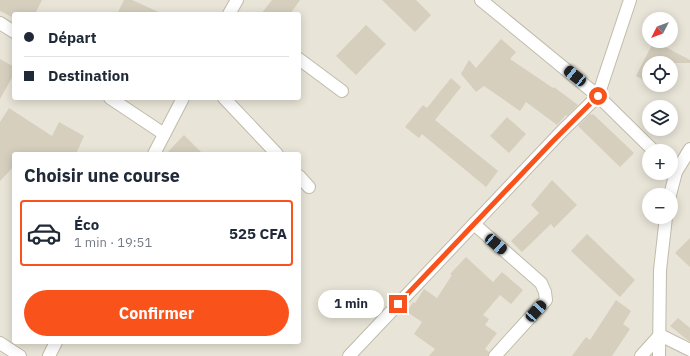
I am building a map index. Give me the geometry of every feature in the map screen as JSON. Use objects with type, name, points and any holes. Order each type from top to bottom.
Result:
[{"type":"street","points":[[481,0],[598,96],[647,144]]},
{"type":"street","points":[[348,356],[562,131],[598,96],[630,0]]},
{"type":"street","points":[[0,23],[12,31]]},
{"type":"street","points":[[301,60],[342,91]]},
{"type":"street","points":[[113,100],[164,134]]},
{"type":"street","points":[[155,152],[182,100]]},
{"type":"street","points":[[226,100],[275,152]]},
{"type":"street","points":[[678,164],[690,149]]},
{"type":"street","points":[[301,178],[309,187]]},
{"type":"street","points":[[474,224],[541,283],[545,292],[546,300],[495,356]]},
{"type":"street","points":[[659,356],[660,270],[665,224]]},
{"type":"street","points":[[660,335],[690,350]]},
{"type":"street","points":[[641,356],[660,335]]},
{"type":"street","points":[[0,343],[20,356]]},
{"type":"street","points":[[49,356],[55,344]]},
{"type":"shaded area","points":[[0,0],[690,0],[690,356],[0,356]]},
{"type":"building","points":[[0,0],[42,0],[36,12],[12,12],[12,17],[0,11]]},
{"type":"building","points":[[124,0],[132,0],[159,12],[118,12]]},
{"type":"building","points":[[272,0],[300,0],[291,12],[263,12]]},
{"type":"building","points":[[382,0],[416,0],[431,15],[415,32]]},
{"type":"building","points":[[366,25],[386,44],[356,75],[336,56]]},
{"type":"building","points":[[501,39],[516,52],[510,59],[553,88],[554,87],[578,105],[557,125],[526,102],[520,111],[484,86],[476,92],[461,74],[469,60],[476,68]]},
{"type":"building","points":[[650,48],[667,48],[690,60],[690,63],[678,63],[678,56],[646,56]]},
{"type":"building","points":[[0,59],[12,66],[12,78],[0,99]]},
{"type":"building","points":[[642,64],[642,79],[636,76]]},
{"type":"building","points":[[451,78],[461,87],[435,120],[498,171],[486,187],[422,134],[419,138],[405,127],[423,105],[427,108]]},
{"type":"building","points":[[9,108],[52,136],[59,122],[84,136],[77,152],[12,152],[12,168],[0,181],[0,122]]},
{"type":"building","points":[[590,114],[593,114],[634,153],[620,167],[578,126]]},
{"type":"building","points":[[507,117],[526,134],[509,153],[490,136]]},
{"type":"building","points":[[184,135],[201,152],[168,152]]},
{"type":"building","points":[[552,180],[577,205],[554,228],[551,224],[522,252],[511,241],[539,213],[531,205]]},
{"type":"building","points":[[587,234],[635,280],[620,297],[571,251]]},
{"type":"building","points":[[690,238],[690,267],[675,253]]},
{"type":"building","points":[[466,257],[493,282],[502,272],[523,290],[511,304],[500,295],[483,315],[489,319],[485,325],[497,333],[485,349],[489,352],[488,356],[429,356],[435,349],[414,334],[422,322],[407,312],[424,289],[437,298],[452,275],[450,274]]},
{"type":"building","points":[[616,300],[631,311],[623,324],[630,329],[612,356],[572,356],[586,337],[590,340]]},
{"type":"building","points":[[678,318],[690,328],[690,342],[670,326]]},
{"type":"route","points":[[398,304],[552,142],[598,96]]}]
